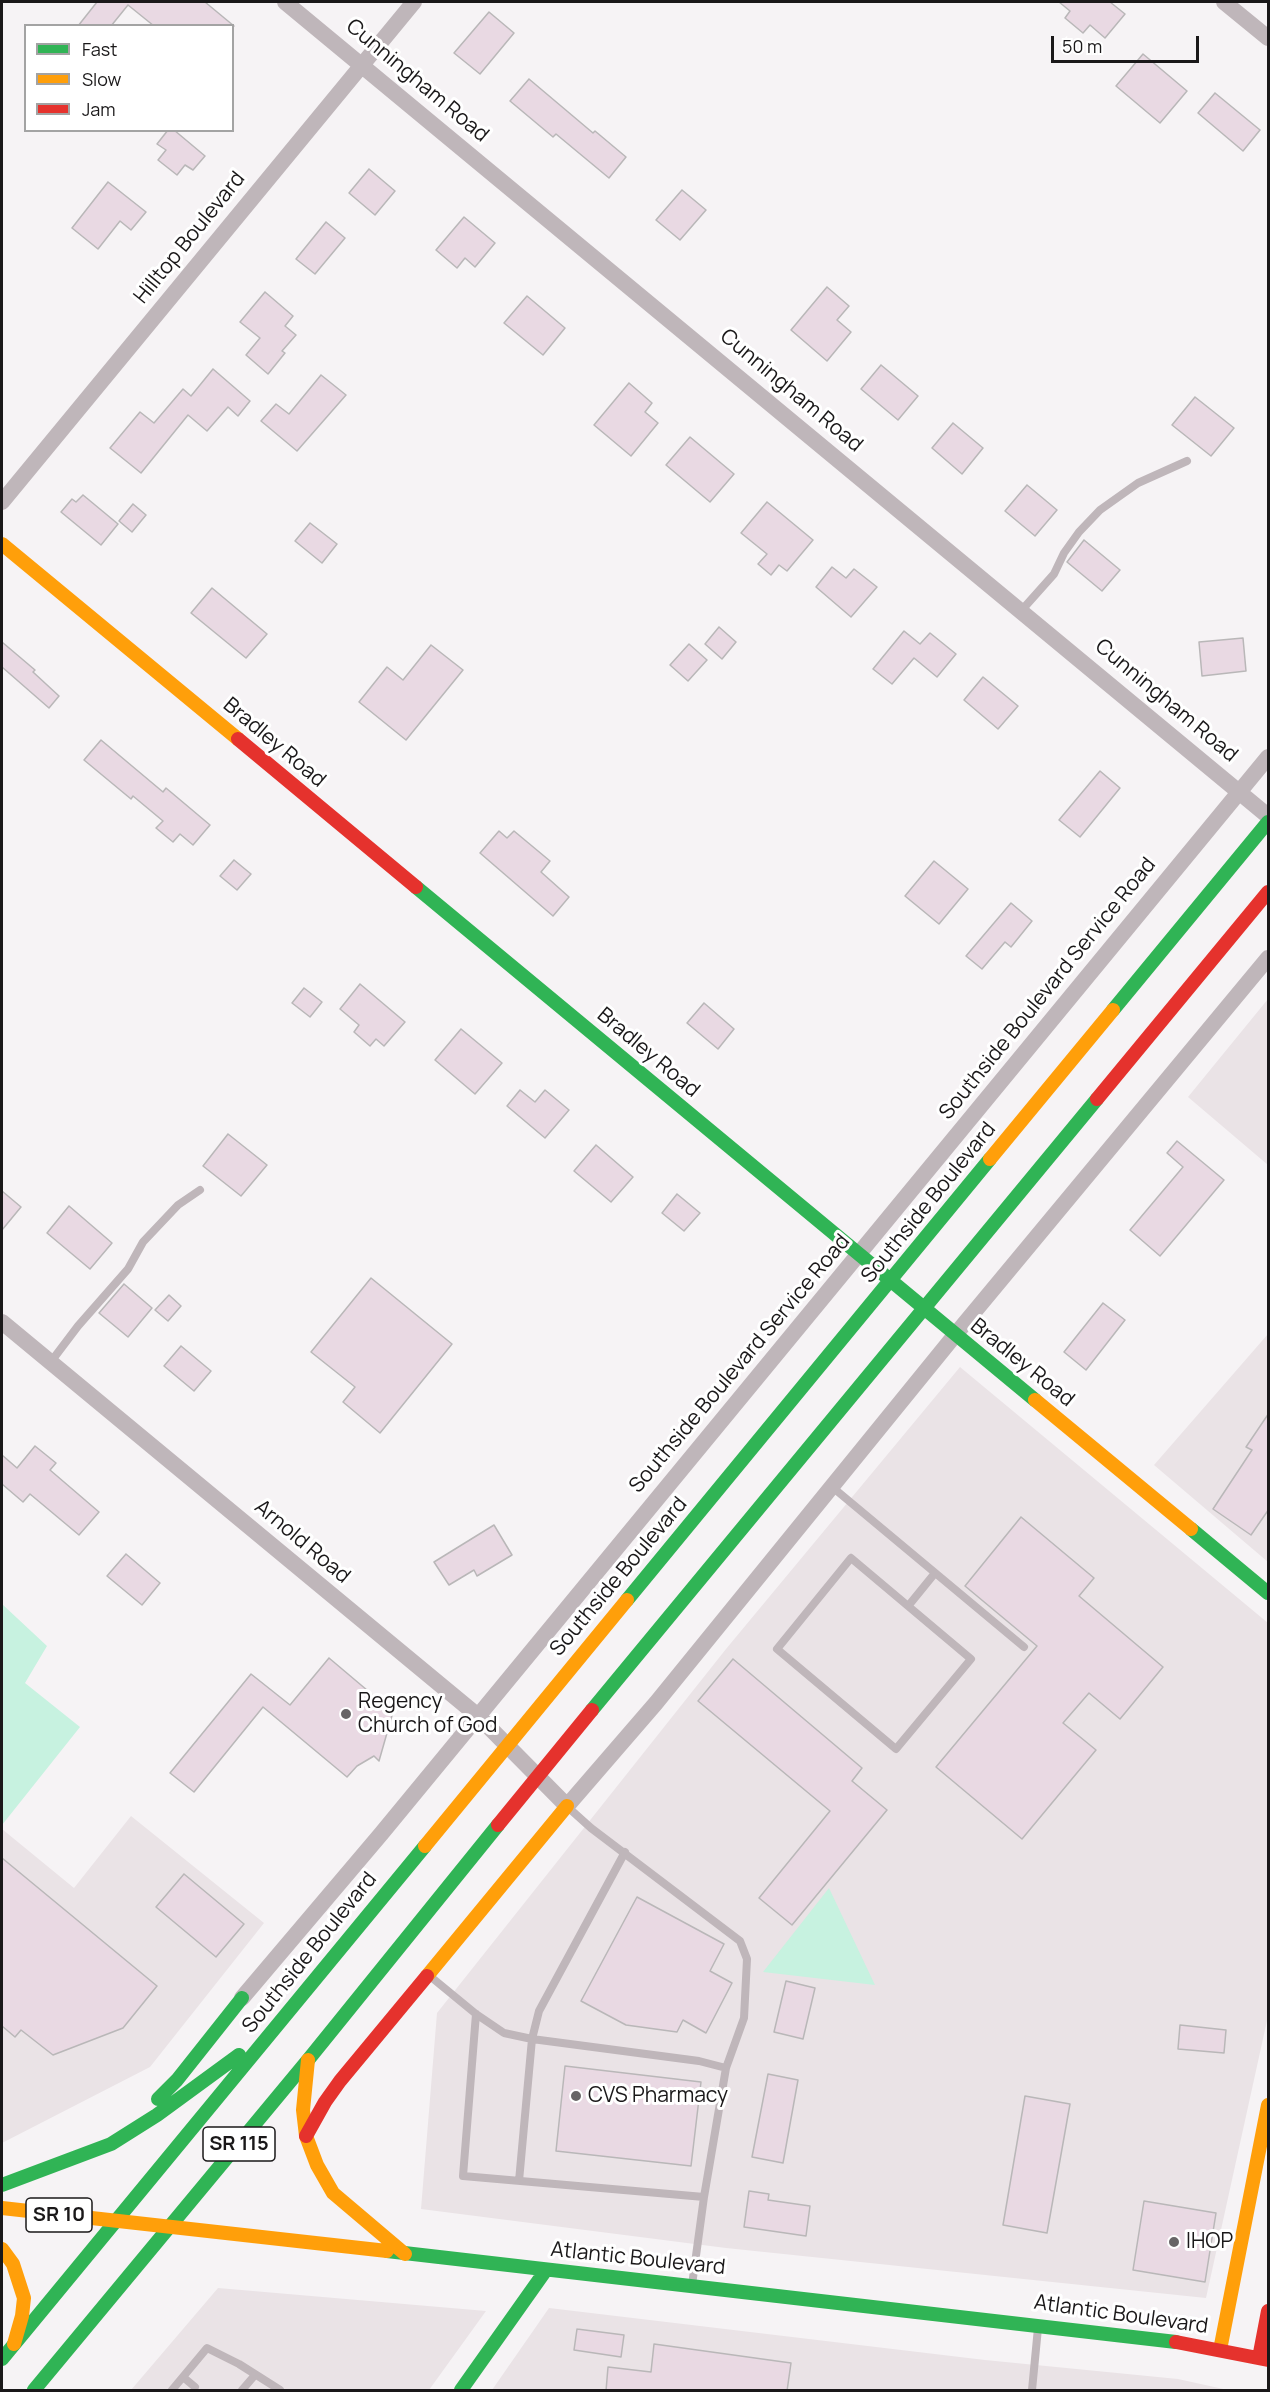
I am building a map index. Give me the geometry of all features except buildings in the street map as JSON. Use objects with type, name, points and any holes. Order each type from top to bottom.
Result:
[{"type":"main road","name":"Bradley Road","points":[[2,544],[1269,1593]]},
{"type":"main road","name":"Southside Boulevard","points":[[2,2359],[1269,822]]},
{"type":"main road","points":[[405,2254],[333,2193],[317,2165],[306,2136],[303,2110],[308,2060],[538,1775],[1269,892]]},
{"type":"main road","points":[[306,2136],[340,2081],[567,1806]]},
{"type":"main road","points":[[111,2144],[177,2080],[242,1998]]},
{"type":"main road","points":[[2,2186],[111,2144],[201,2084],[279,2024]]},
{"type":"main road","name":"SR 115","points":[[34,2391],[308,2060]]},
{"type":"main road","points":[[1220,2350],[1268,2107]]},
{"type":"main road","name":"Atlantic Boulevard","points":[[2,2208],[1162,2339],[1264,2359]]},
{"type":"main road","points":[[2,2249],[14,2264],[24,2298],[22,2316],[14,2344]]},
{"type":"main road","points":[[461,2391],[546,2270]]},
{"type":"main road","points":[[1264,2359],[1269,2311]]},
{"type":"street","name":"Cunningham Road","points":[[285,2],[1269,816]]},
{"type":"street","name":"Hilltop Boulevard","points":[[2,502],[414,2]]},
{"type":"street","points":[[1224,2],[1269,38]]},
{"type":"street","name":"Southside Boulevard Service Road","points":[[242,1998],[478,1716],[1269,757]]},
{"type":"street","points":[[567,1806],[656,1703],[955,1335],[1269,958]]},
{"type":"street","name":"Arnold Road","points":[[2,1322],[478,1716],[567,1806]]},
{"type":"lane","points":[[1021,611],[1054,574],[1064,553],[1079,532],[1100,510],[1138,483],[1187,461]]},
{"type":"lane","points":[[50,1363],[78,1326],[128,1269],[143,1242],[178,1205],[200,1190]]},
{"type":"lane","points":[[831,1486],[1024,1647]]},
{"type":"lane","points":[[851,1558],[909,1605],[971,1659],[896,1749],[777,1649],[851,1558]]},
{"type":"lane","points":[[909,1605],[935,1573]]},
{"type":"lane","points":[[567,1806],[591,1828],[740,1941],[747,1959],[744,2018],[726,2068],[692,2285]]},
{"type":"lane","points":[[519,2181],[532,2039],[539,2011],[625,1852]]},
{"type":"lane","points":[[428,1975],[476,2014],[504,2033],[532,2039],[699,2061],[726,2068]]},
{"type":"lane","points":[[476,2014],[463,2176],[704,2197]]},
{"type":"lane","points":[[1032,2391],[1038,2325]]},
{"type":"lane","points":[[172,2391],[207,2348],[255,2374],[280,2391]]},
{"type":"lane","points":[[242,2391],[255,2374]]},
{"type":"lane","points":[[183,2378],[195,2387]]},
{"type":"shaded area","points":[[1268,999],[1268,1165],[1188,1097]]},
{"type":"shaded area","points":[[1268,1334],[1268,1562],[1154,1465]]},
{"type":"shaded area","points":[[960,1367],[1268,1623],[1268,2016],[1206,2298],[726,2248],[421,2209],[437,2013],[726,1649]]},
{"type":"shaded area","points":[[131,1816],[264,1923],[150,2067],[2,2143],[2,1829],[74,1888]]},
{"type":"shaded area","points":[[218,2288],[486,2311],[429,2390],[131,2390]]},
{"type":"shaded area","points":[[549,2308],[985,2360],[1178,2379],[1228,2390],[492,2390]]},
{"type":"green space","points":[[2,1604],[47,1646],[25,1683],[80,1727],[2,1825]]},
{"type":"green space","points":[[829,1888],[875,1985],[763,1972]]},
{"type":"traffic: fast","points":[[1113,1010],[1268,822]]},
{"type":"traffic: fast","points":[[416,887],[1035,1400]]},
{"type":"traffic: fast","points":[[592,1710],[1097,1099]]},
{"type":"traffic: fast","points":[[627,1600],[990,1159]]},
{"type":"traffic: fast","points":[[1191,1529],[1268,1593]]},
{"type":"traffic: fast","points":[[34,2390],[308,2060],[498,1825]]},
{"type":"traffic: fast","points":[[2,2359],[425,1846]]},
{"type":"traffic: fast","points":[[158,2099],[177,2080],[242,1998]]},
{"type":"traffic: fast","points":[[2,2185],[111,2144],[157,2115],[239,2055]]},
{"type":"traffic: fast","points":[[387,2251],[1176,2342]]},
{"type":"traffic: fast","points":[[461,2390],[546,2270]]},
{"type":"traffic: slow","points":[[2,544],[238,739]]},
{"type":"traffic: slow","points":[[990,1159],[1113,1010]]},
{"type":"traffic: slow","points":[[1035,1400],[1191,1529]]},
{"type":"traffic: slow","points":[[425,1846],[627,1600]]},
{"type":"traffic: slow","points":[[427,1976],[567,1806]]},
{"type":"traffic: slow","points":[[308,2060],[303,2110],[306,2136],[317,2165],[333,2193],[405,2254]]},
{"type":"traffic: slow","points":[[1220,2350],[1268,2105]]},
{"type":"traffic: slow","points":[[2,2208],[387,2251]]},
{"type":"traffic: slow","points":[[2,2249],[13,2264],[24,2298],[22,2316],[14,2344]]},
{"type":"traffic: jam","points":[[238,739],[416,887]]},
{"type":"traffic: jam","points":[[1097,1099],[1268,892]]},
{"type":"traffic: jam","points":[[498,1825],[592,1710]]},
{"type":"traffic: jam","points":[[306,2136],[340,2081],[427,1976]]},
{"type":"traffic: jam","points":[[1259,2358],[1268,2311]]},
{"type":"traffic: jam","points":[[1176,2342],[1268,2360]]},
{"type":"place","name":"Regency Church of God","points":[[346,1714]]},
{"type":"place","name":"CVS Pharmacy","points":[[576,2096]]},
{"type":"place","name":"IHOP","points":[[1174,2242]]}]
